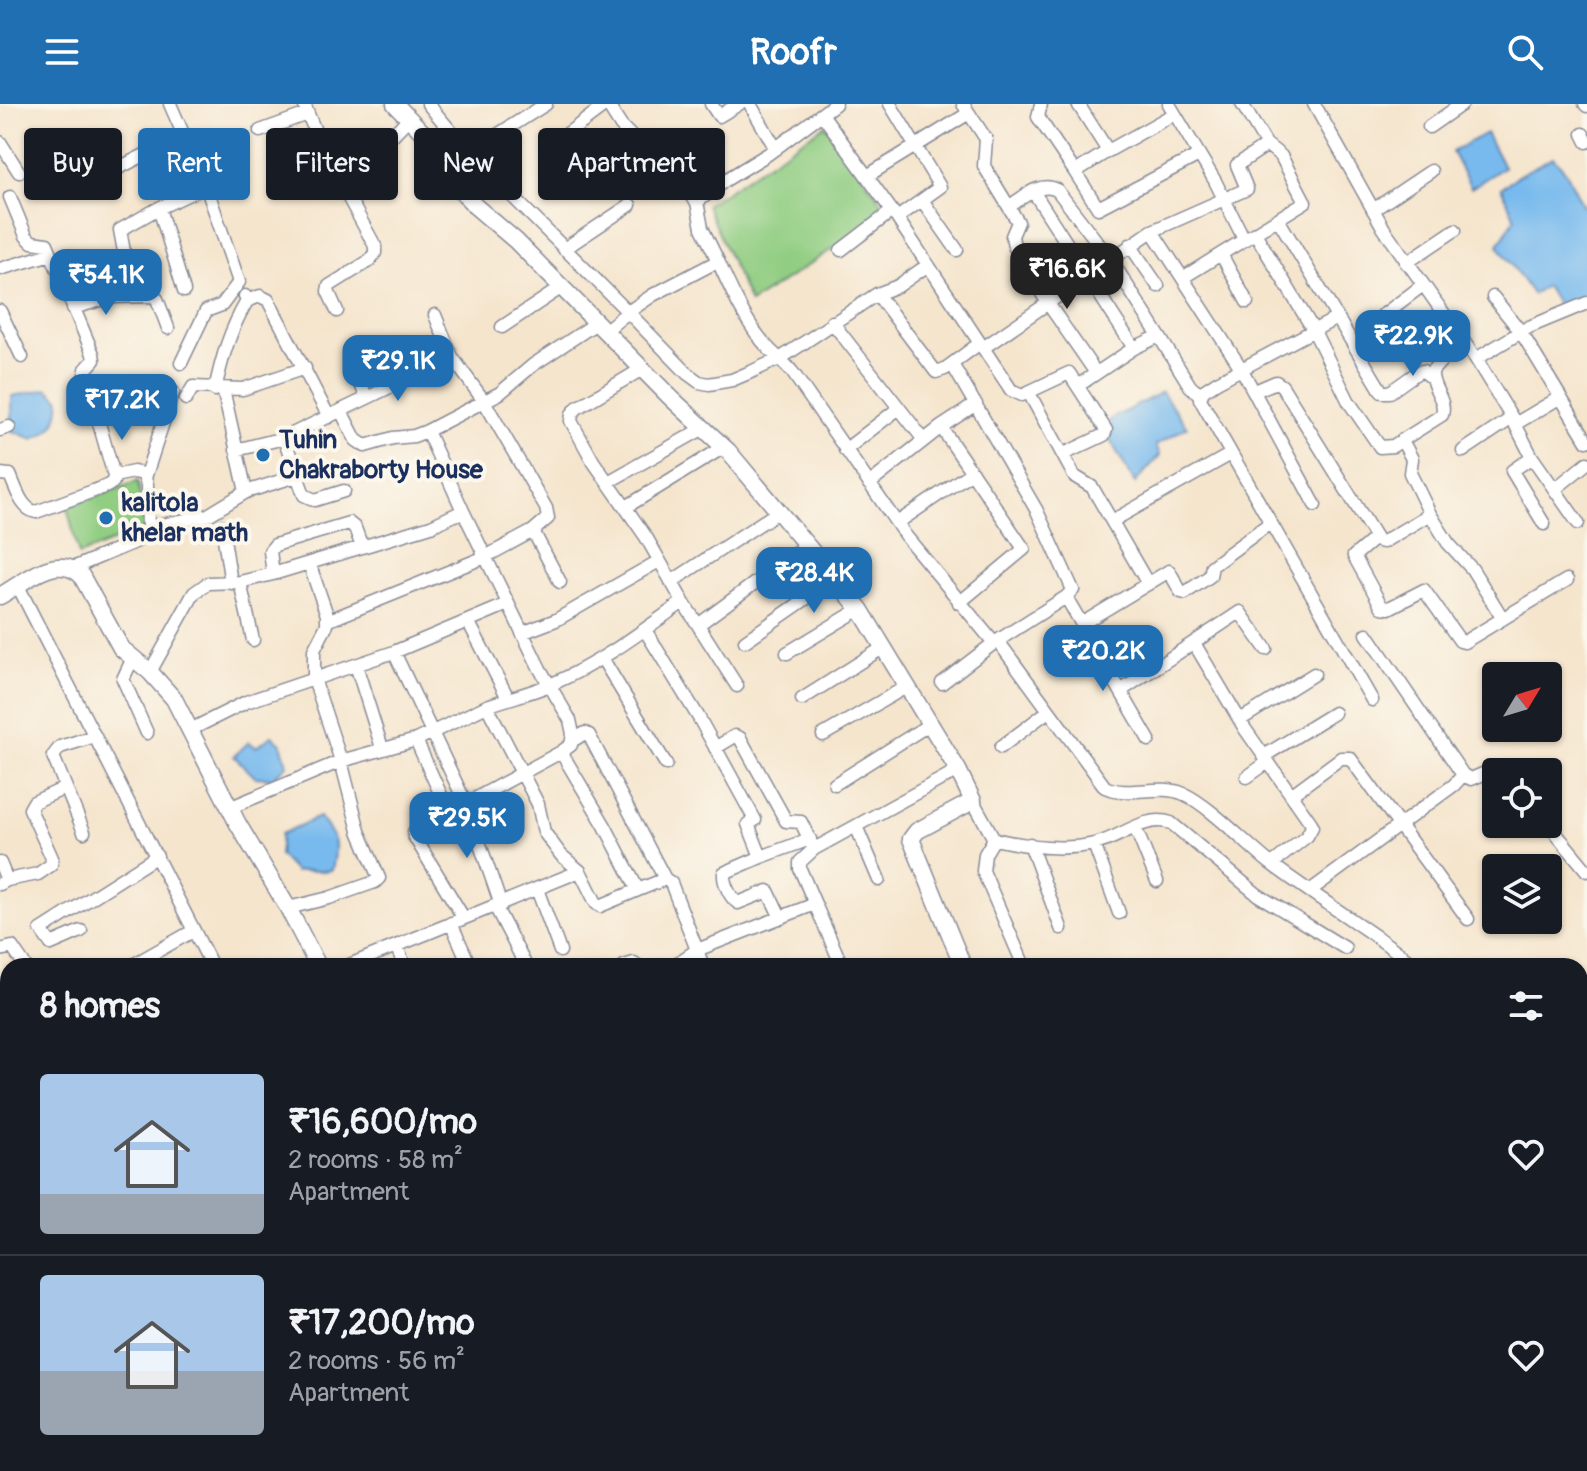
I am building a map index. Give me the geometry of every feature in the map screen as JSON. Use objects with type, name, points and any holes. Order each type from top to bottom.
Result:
[{"type":"street","points":[[170,104],[179,128]]},
{"type":"street","points":[[395,104],[428,138],[442,169],[475,206],[562,287],[699,382],[709,384],[732,380],[781,358],[832,322],[877,294],[898,286],[928,265]]},
{"type":"street","points":[[428,104],[448,128]]},
{"type":"street","points":[[508,128],[546,104]]},
{"type":"street","points":[[575,128],[607,104],[621,126],[697,202],[702,228],[737,303],[771,351],[781,358],[897,523],[959,603],[996,642],[1105,787],[1116,791],[1156,789],[1183,794],[1272,864],[1405,958]]},
{"type":"street","points":[[711,104],[719,116],[739,104]]},
{"type":"street","points":[[750,104],[776,149]]},
{"type":"street","points":[[697,202],[776,149],[835,104]]},
{"type":"street","points":[[841,250],[940,187],[890,104]]},
{"type":"street","points":[[1041,104],[1038,117],[1098,208],[1199,155]]},
{"type":"street","points":[[1078,104],[1108,151]]},
{"type":"street","points":[[1184,277],[1306,200],[1281,156],[1267,145],[1242,104]]},
{"type":"street","points":[[1314,104],[1406,263],[1476,359],[1532,457],[1578,523]]},
{"type":"street","points":[[1429,127],[1462,104]]},
{"type":"street","points":[[867,176],[916,146],[966,108],[986,139],[987,147],[982,160],[984,166],[1018,222],[1012,236],[1014,246],[1047,302],[1096,373]]},
{"type":"street","points":[[260,131],[306,109],[328,161],[375,246],[375,253],[369,261],[329,286],[328,291],[337,311]]},
{"type":"street","points":[[1075,172],[1172,109],[1224,198],[1314,331],[1373,440],[1386,448],[1438,419],[1444,411],[1431,377],[1421,371],[1390,392],[1382,392],[1278,219]]},
{"type":"street","points":[[822,114],[895,214],[1011,390],[1022,395],[1029,393],[1067,373],[1079,385],[1106,433],[1064,454]]},
{"type":"street","points":[[398,129],[409,118]]},
{"type":"street","points":[[0,142],[19,172]]},
{"type":"street","points":[[877,294],[933,370],[941,372],[1152,231],[1247,189],[1237,165],[1267,145]]},
{"type":"street","points":[[1373,210],[1431,171]]},
{"type":"street","points":[[1010,206],[1045,186],[1057,190],[1111,260],[1190,386],[1200,395],[1202,404],[1372,700]]},
{"type":"street","points":[[1033,191],[1134,348]]},
{"type":"street","points":[[0,474],[10,475],[25,505],[36,512],[107,486],[113,482],[114,476],[85,374],[94,360],[93,354],[47,244],[32,242],[26,236],[10,197]]},
{"type":"street","points":[[132,295],[120,230],[176,200]]},
{"type":"street","points":[[211,200],[247,301]]},
{"type":"street","points":[[516,200],[564,249],[642,369],[724,447],[860,609],[958,770],[994,839]]},
{"type":"street","points":[[922,200],[957,250]]},
{"type":"street","points":[[564,249],[630,205]]},
{"type":"street","points":[[159,208],[184,291]]},
{"type":"street","points":[[1406,263],[1455,230]]},
{"type":"street","points":[[1152,231],[1255,391],[1315,505]]},
{"type":"street","points":[[1130,245],[1158,286]]},
{"type":"street","points":[[0,269],[51,254]]},
{"type":"street","points":[[1221,254],[1247,302]]},
{"type":"street","points":[[246,492],[219,389],[228,337],[247,301],[260,296],[268,300],[305,368],[335,414],[356,440],[365,446],[427,431],[484,401],[653,295],[718,261]]},
{"type":"street","points":[[181,363],[206,311],[222,305],[239,282]]},
{"type":"street","points":[[1379,318],[1423,285]]},
{"type":"street","points":[[502,327],[562,287]]},
{"type":"street","points":[[73,308],[111,297],[153,296],[168,328]]},
{"type":"street","points":[[1493,297],[1521,332],[1587,441]]},
{"type":"street","points":[[1476,359],[1521,332],[1587,303]]},
{"type":"street","points":[[0,311],[22,357]]},
{"type":"street","points":[[327,621],[485,557],[546,522],[548,513],[484,401],[452,357],[435,315]]},
{"type":"street","points":[[1200,395],[1241,368],[1337,318]]},
{"type":"street","points":[[832,322],[924,440]]},
{"type":"street","points":[[1079,385],[1134,348],[1159,336]]},
{"type":"street","points":[[1431,377],[1435,366],[1464,342]]},
{"type":"street","points":[[236,450],[284,438],[452,357]]},
{"type":"street","points":[[942,683],[996,642],[1066,597],[1073,588],[1040,518],[952,364]]},
{"type":"street","points":[[353,367],[367,398]]},
{"type":"street","points":[[186,399],[193,387],[243,389],[305,368]]},
{"type":"street","points":[[642,369],[572,414],[571,421],[574,431],[626,507],[737,686]]},
{"type":"street","points":[[1255,391],[1276,382],[1282,386],[1378,541],[1383,542],[1430,514]]},
{"type":"street","points":[[73,568],[144,536],[148,528],[145,478],[173,392]]},
{"type":"street","points":[[1029,393],[1074,476],[1089,483],[1148,584]]},
{"type":"street","points":[[1463,451],[1559,398]]},
{"type":"street","points":[[869,484],[941,427],[976,404]]},
{"type":"street","points":[[845,450],[899,408]]},
{"type":"street","points":[[941,427],[1024,549],[959,603]]},
{"type":"street","points":[[608,482],[704,428]]},
{"type":"street","points":[[427,431],[522,633],[570,720],[572,741]]},
{"type":"street","points":[[284,438],[299,489],[309,499],[344,491]]},
{"type":"street","points":[[1402,440],[1412,459],[1410,473],[1430,514],[1448,543],[1472,569],[1503,619]]},
{"type":"street","points":[[626,507],[724,447]]},
{"type":"street","points":[[1112,521],[1231,454]]},
{"type":"street","points":[[1532,457],[1512,471],[1544,524]]},
{"type":"street","points":[[1555,489],[1587,463]]},
{"type":"street","points":[[114,476],[140,472],[145,478]]},
{"type":"street","points":[[897,523],[972,472]]},
{"type":"street","points":[[148,528],[208,515],[246,492],[296,476]]},
{"type":"street","points":[[150,672],[194,593],[208,583],[236,582],[273,574],[431,526],[463,511]]},
{"type":"street","points":[[671,582],[778,512]]},
{"type":"street","points":[[273,574],[270,551],[275,545],[349,523],[355,528],[362,547]]},
{"type":"street","points":[[1083,623],[1169,571],[1181,592],[1185,593],[1210,576],[1212,566],[1270,523]]},
{"type":"street","points":[[222,526],[253,640]]},
{"type":"street","points":[[533,531],[560,582]]},
{"type":"street","points":[[1375,538],[1354,556],[1382,607],[1389,608],[1424,590],[1460,641],[1464,642],[1567,580]]},
{"type":"street","points":[[698,625],[805,546]]},
{"type":"street","points":[[522,633],[556,620],[659,561]]},
{"type":"street","points":[[288,908],[329,898],[379,878],[359,831],[341,761],[314,679],[314,650],[327,621],[309,563]]},
{"type":"street","points":[[0,596],[51,567],[62,565],[73,568],[81,575],[121,648],[150,672],[174,699],[229,808],[314,958]]},
{"type":"street","points":[[745,641],[833,580]]},
{"type":"street","points":[[18,586],[208,958]]},
{"type":"street","points":[[1066,597],[1149,740]]},
{"type":"street","points":[[229,808],[341,761],[416,740],[487,706],[549,686],[602,658],[683,602]]},
{"type":"street","points":[[190,730],[246,702],[394,652],[508,604]]},
{"type":"street","points":[[787,653],[860,609]]},
{"type":"street","points":[[1122,690],[1240,612],[1266,649]]},
{"type":"street","points":[[468,621],[508,698]]},
{"type":"street","points":[[645,630],[755,820],[748,824],[761,857]]},
{"type":"street","points":[[1367,634],[1463,775],[1471,779],[1482,774]]},
{"type":"street","points":[[1194,643],[1240,720],[1312,827],[1307,836],[1272,864]]},
{"type":"street","points":[[802,699],[884,647]]},
{"type":"street","points":[[394,652],[466,804],[498,906],[522,958]]},
{"type":"street","points":[[602,658],[666,764]]},
{"type":"street","points":[[132,660],[123,679],[147,733]]},
{"type":"street","points":[[356,665],[382,748]]},
{"type":"street","points":[[1240,720],[1314,674]]},
{"type":"street","points":[[823,735],[906,687]]},
{"type":"street","points":[[487,706],[538,804],[544,832],[561,855],[580,871],[596,903],[600,906],[665,879]]},
{"type":"street","points":[[1001,747],[1047,712]]},
{"type":"street","points":[[1247,777],[1266,759],[1334,713]]},
{"type":"street","points":[[835,784],[930,724]]},
{"type":"street","points":[[468,958],[457,920],[414,832],[561,752],[585,733],[589,735],[665,879],[671,883],[700,958]]},
{"type":"street","points":[[84,832],[54,762],[55,752],[64,745],[95,736]]},
{"type":"street","points":[[715,748],[735,736],[740,738],[786,821],[801,822],[812,844]]},
{"type":"street","points":[[416,740],[449,813]]},
{"type":"street","points":[[561,752],[638,890]]},
{"type":"street","points":[[1291,795],[1345,756],[1350,758],[1468,919]]},
{"type":"street","points":[[781,918],[770,892],[738,903],[723,878],[726,871],[761,857],[812,844],[856,826],[958,770]]},
{"type":"street","points":[[1311,890],[1454,785],[1463,775]]},
{"type":"street","points":[[0,863],[4,882],[38,874],[51,865],[52,858],[30,809],[34,802],[65,788]]},
{"type":"street","points":[[960,958],[911,839],[917,831],[973,801]]},
{"type":"street","points":[[994,839],[1069,847],[1094,844],[1159,820],[1171,823],[1258,895],[1345,948]]},
{"type":"street","points":[[856,826],[879,880]]},
{"type":"street","points":[[1135,827],[1157,881]]},
{"type":"street","points":[[1560,838],[1587,871]]},
{"type":"street","points":[[994,839],[985,854],[983,871],[1021,958]]},
{"type":"street","points":[[812,844],[800,862],[800,869],[839,958]]},
{"type":"street","points":[[1030,844],[1061,928]]},
{"type":"street","points":[[1094,844],[1119,913]]},
{"type":"street","points":[[81,931],[51,944],[41,930],[157,856]]},
{"type":"street","points":[[367,958],[580,871]]},
{"type":"street","points":[[537,889],[560,951]]},
{"type":"street","points":[[685,958],[697,950],[815,904]]},
{"type":"street","points":[[145,958],[193,931]]},
{"type":"street","points":[[396,946],[401,958]]},
{"type":"street","points":[[0,950],[12,947],[20,958]]},
{"type":"green space","points":[[825,125],[889,212],[750,303],[706,205],[713,200],[725,200],[725,192]]},
{"type":"green space","name":"kalitola khelar math","points":[[138,481],[144,529],[79,555],[67,507]]},
{"type":"water","points":[[1486,133],[1504,167],[1471,188],[1452,152]]},
{"type":"water","points":[[1553,157],[1566,172],[1587,214],[1587,296],[1562,312],[1546,286],[1532,294],[1498,245],[1515,218],[1501,188]]},
{"type":"water","points":[[48,389],[60,400],[58,415],[50,429],[33,439],[12,431],[12,396]]},
{"type":"water","points":[[1162,392],[1187,427],[1156,445],[1160,455],[1135,483],[1106,433],[1111,419]]},
{"type":"water","points":[[272,736],[281,743],[287,765],[273,778],[255,777],[234,756],[249,742],[256,747]]},
{"type":"water","points":[[319,817],[334,841],[332,870],[295,872],[279,855],[281,834]]},
{"type":"place","name":"Tuhin Chakraborty House","points":[[263,455]]},
{"type":"place","name":"kalitola khelar math","points":[[106,518]]}]
